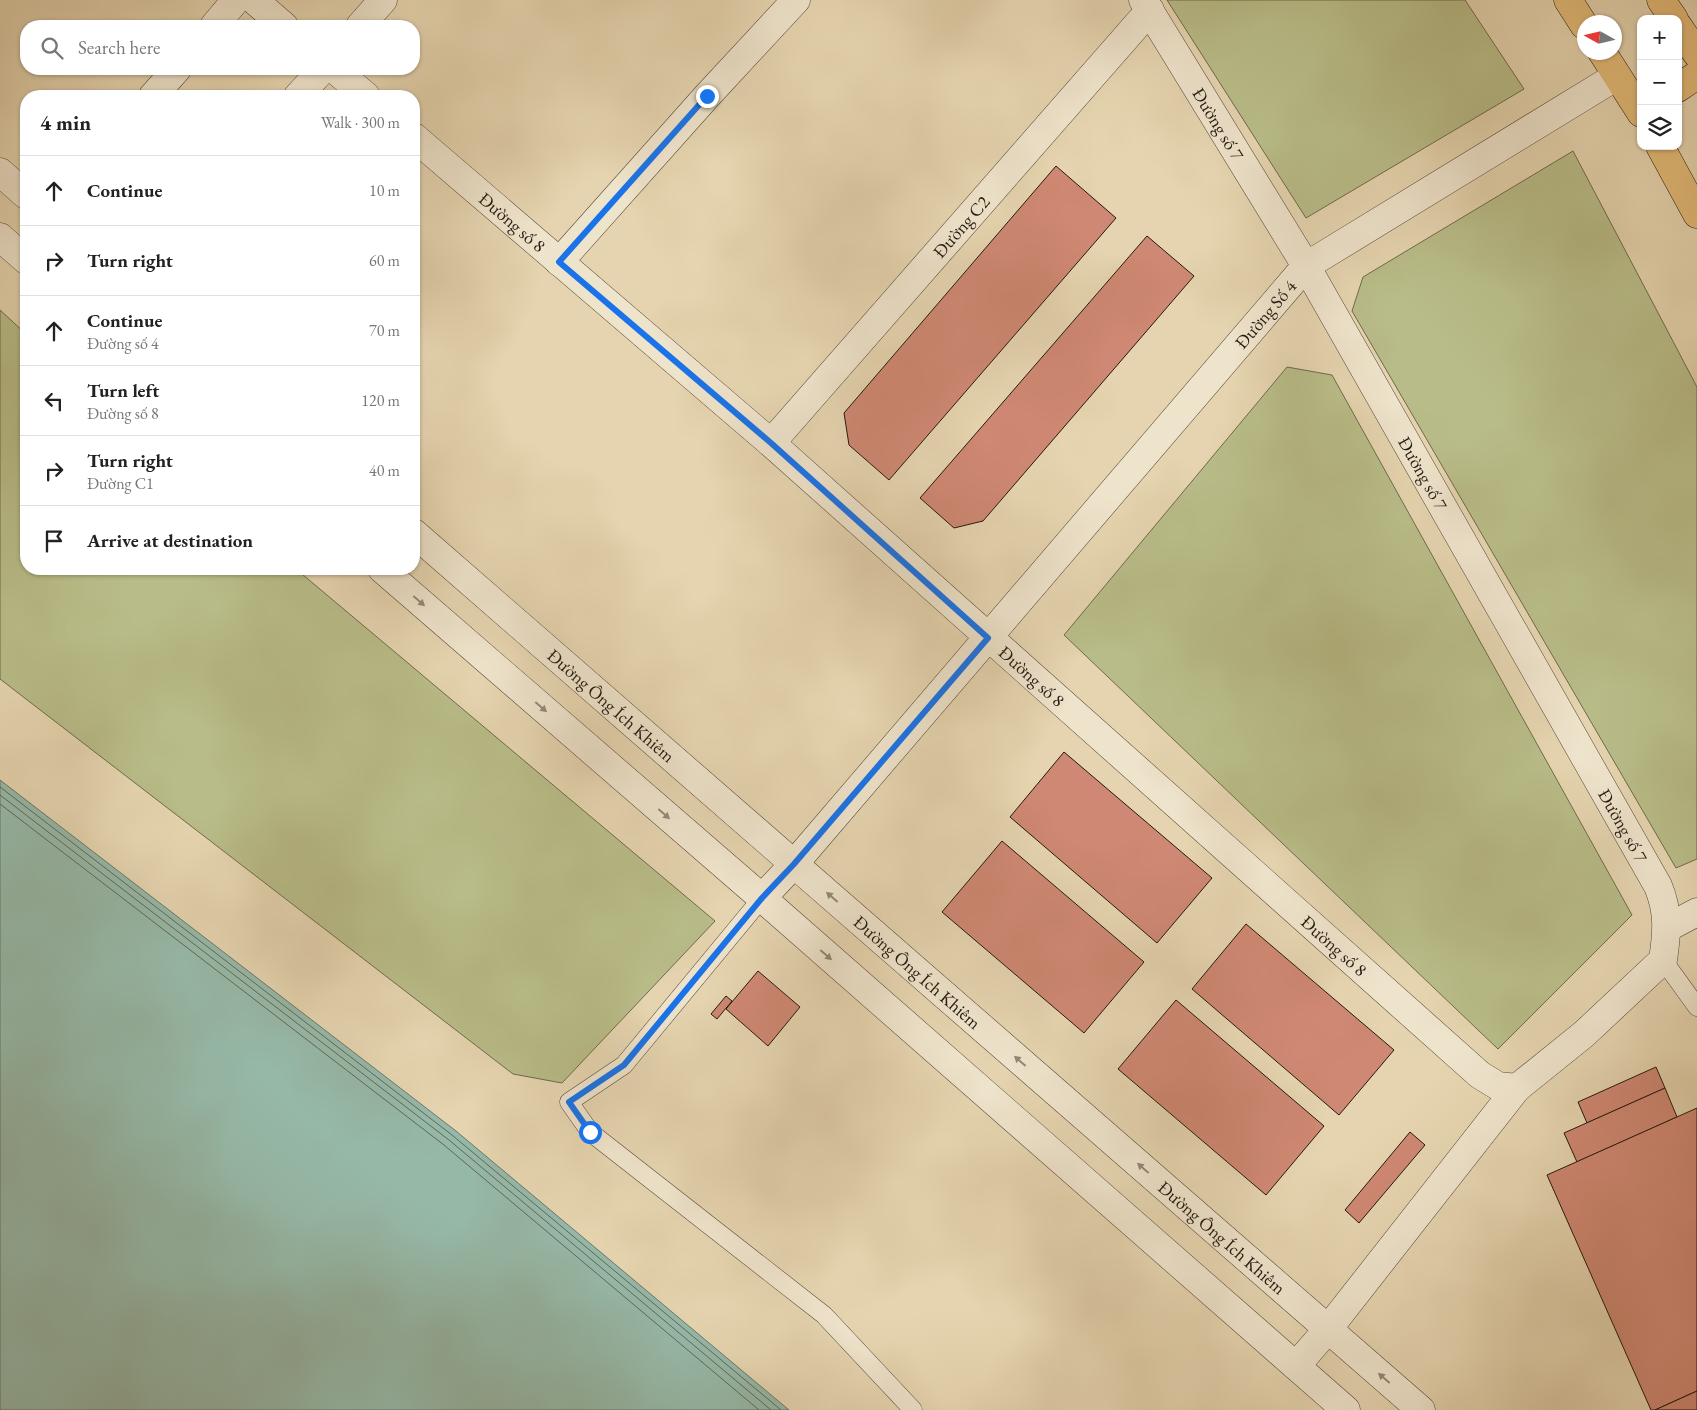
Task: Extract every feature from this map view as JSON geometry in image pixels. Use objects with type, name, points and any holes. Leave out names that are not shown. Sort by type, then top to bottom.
[{"type":"main road","points":[[1568,0],[1577,15]]},
{"type":"main road","points":[[1661,0],[1671,15]]},
{"type":"main road","points":[[1682,32],[1697,54]]},
{"type":"main road","points":[[1607,60],[1637,107]]},
{"type":"main road","points":[[1682,85],[1697,75]]},
{"type":"main road","points":[[1662,150],[1697,214]]},
{"type":"street","points":[[219,20],[236,0]]},
{"type":"street","points":[[254,0],[277,20]]},
{"type":"street","points":[[365,20],[383,0]]},
{"type":"street","points":[[559,262],[707,96],[796,0]]},
{"type":"street","name":"Đường số 7","points":[[1146,5],[1306,266],[1658,886],[1664,900],[1667,928],[1663,960]]},
{"type":"street","name":"Đường C2","points":[[771,443],[1146,5]]},
{"type":"street","points":[[158,90],[172,75]]},
{"type":"street","points":[[304,90],[317,75]]},
{"type":"street","points":[[341,75],[359,90]]},
{"type":"street","name":"Đường Số 4","points":[[988,638],[1306,266],[1617,76]]},
{"type":"street","name":"Đường số 8","points":[[420,142],[771,443],[1480,1076],[1498,1086],[1517,1088]]},
{"type":"street","points":[[0,172],[20,190]]},
{"type":"street","name":"Đường Ông Ích Khiêm","points":[[420,538],[1421,1410]]},
{"type":"street","points":[[389,575],[762,898],[1346,1410]]},
{"type":"street","points":[[762,898],[794,864],[988,638]]},
{"type":"street","points":[[1667,928],[1697,912]]},
{"type":"street","points":[[1296,1366],[1328,1329],[1517,1088],[1584,1034],[1663,960]]},
{"type":"lane","points":[[762,898],[624,1065],[569,1102],[590,1132],[824,1315],[913,1410]]},
{"type":"lane","points":[[1663,960],[1697,1007]]},
{"type":"green space","points":[[1167,0],[1465,0],[1524,89],[1306,218]]},
{"type":"green space","points":[[1573,151],[1697,387],[1697,859],[1676,868],[1352,311],[1363,277]]},
{"type":"green space","points":[[0,310],[20,328],[20,575],[303,575],[715,921],[562,1083],[513,1074],[0,679]]},
{"type":"green space","points":[[1287,367],[1332,375],[1632,915],[1498,1049],[1064,635]]},
{"type":"water","points":[[0,780],[456,1131],[789,1410],[0,1410]]},
{"type":"building","points":[[1056,166],[1116,218],[889,480],[849,445],[844,413]]},
{"type":"building","points":[[1147,236],[1194,276],[983,521],[954,528],[920,498]]},
{"type":"building","points":[[1064,752],[1212,878],[1157,943],[1010,817]]},
{"type":"building","points":[[1002,841],[1144,962],[1084,1033],[942,912]]},
{"type":"building","points":[[1246,924],[1394,1050],[1339,1115],[1192,989]]},
{"type":"building","points":[[758,971],[800,1007],[768,1046],[726,1009]]},
{"type":"building","points":[[726,996],[732,1001],[717,1019],[711,1014]]},
{"type":"building","points":[[1176,1000],[1324,1126],[1266,1195],[1118,1069]]},
{"type":"building","points":[[1656,1067],[1665,1088],[1587,1123],[1578,1102]]},
{"type":"building","points":[[1665,1088],[1677,1117],[1577,1162],[1564,1133]]},
{"type":"building","points":[[1697,1108],[1697,1391],[1655,1410],[1651,1410],[1547,1175]]},
{"type":"building","points":[[1410,1132],[1425,1145],[1359,1223],[1345,1210]]},
{"type":"building","points":[[1697,1391],[1697,1410],[1655,1410]]},
{"type":"route","points":[[590,1132],[569,1102],[624,1065],[762,898],[794,864],[988,638],[771,443],[559,262],[707,96]]}]
